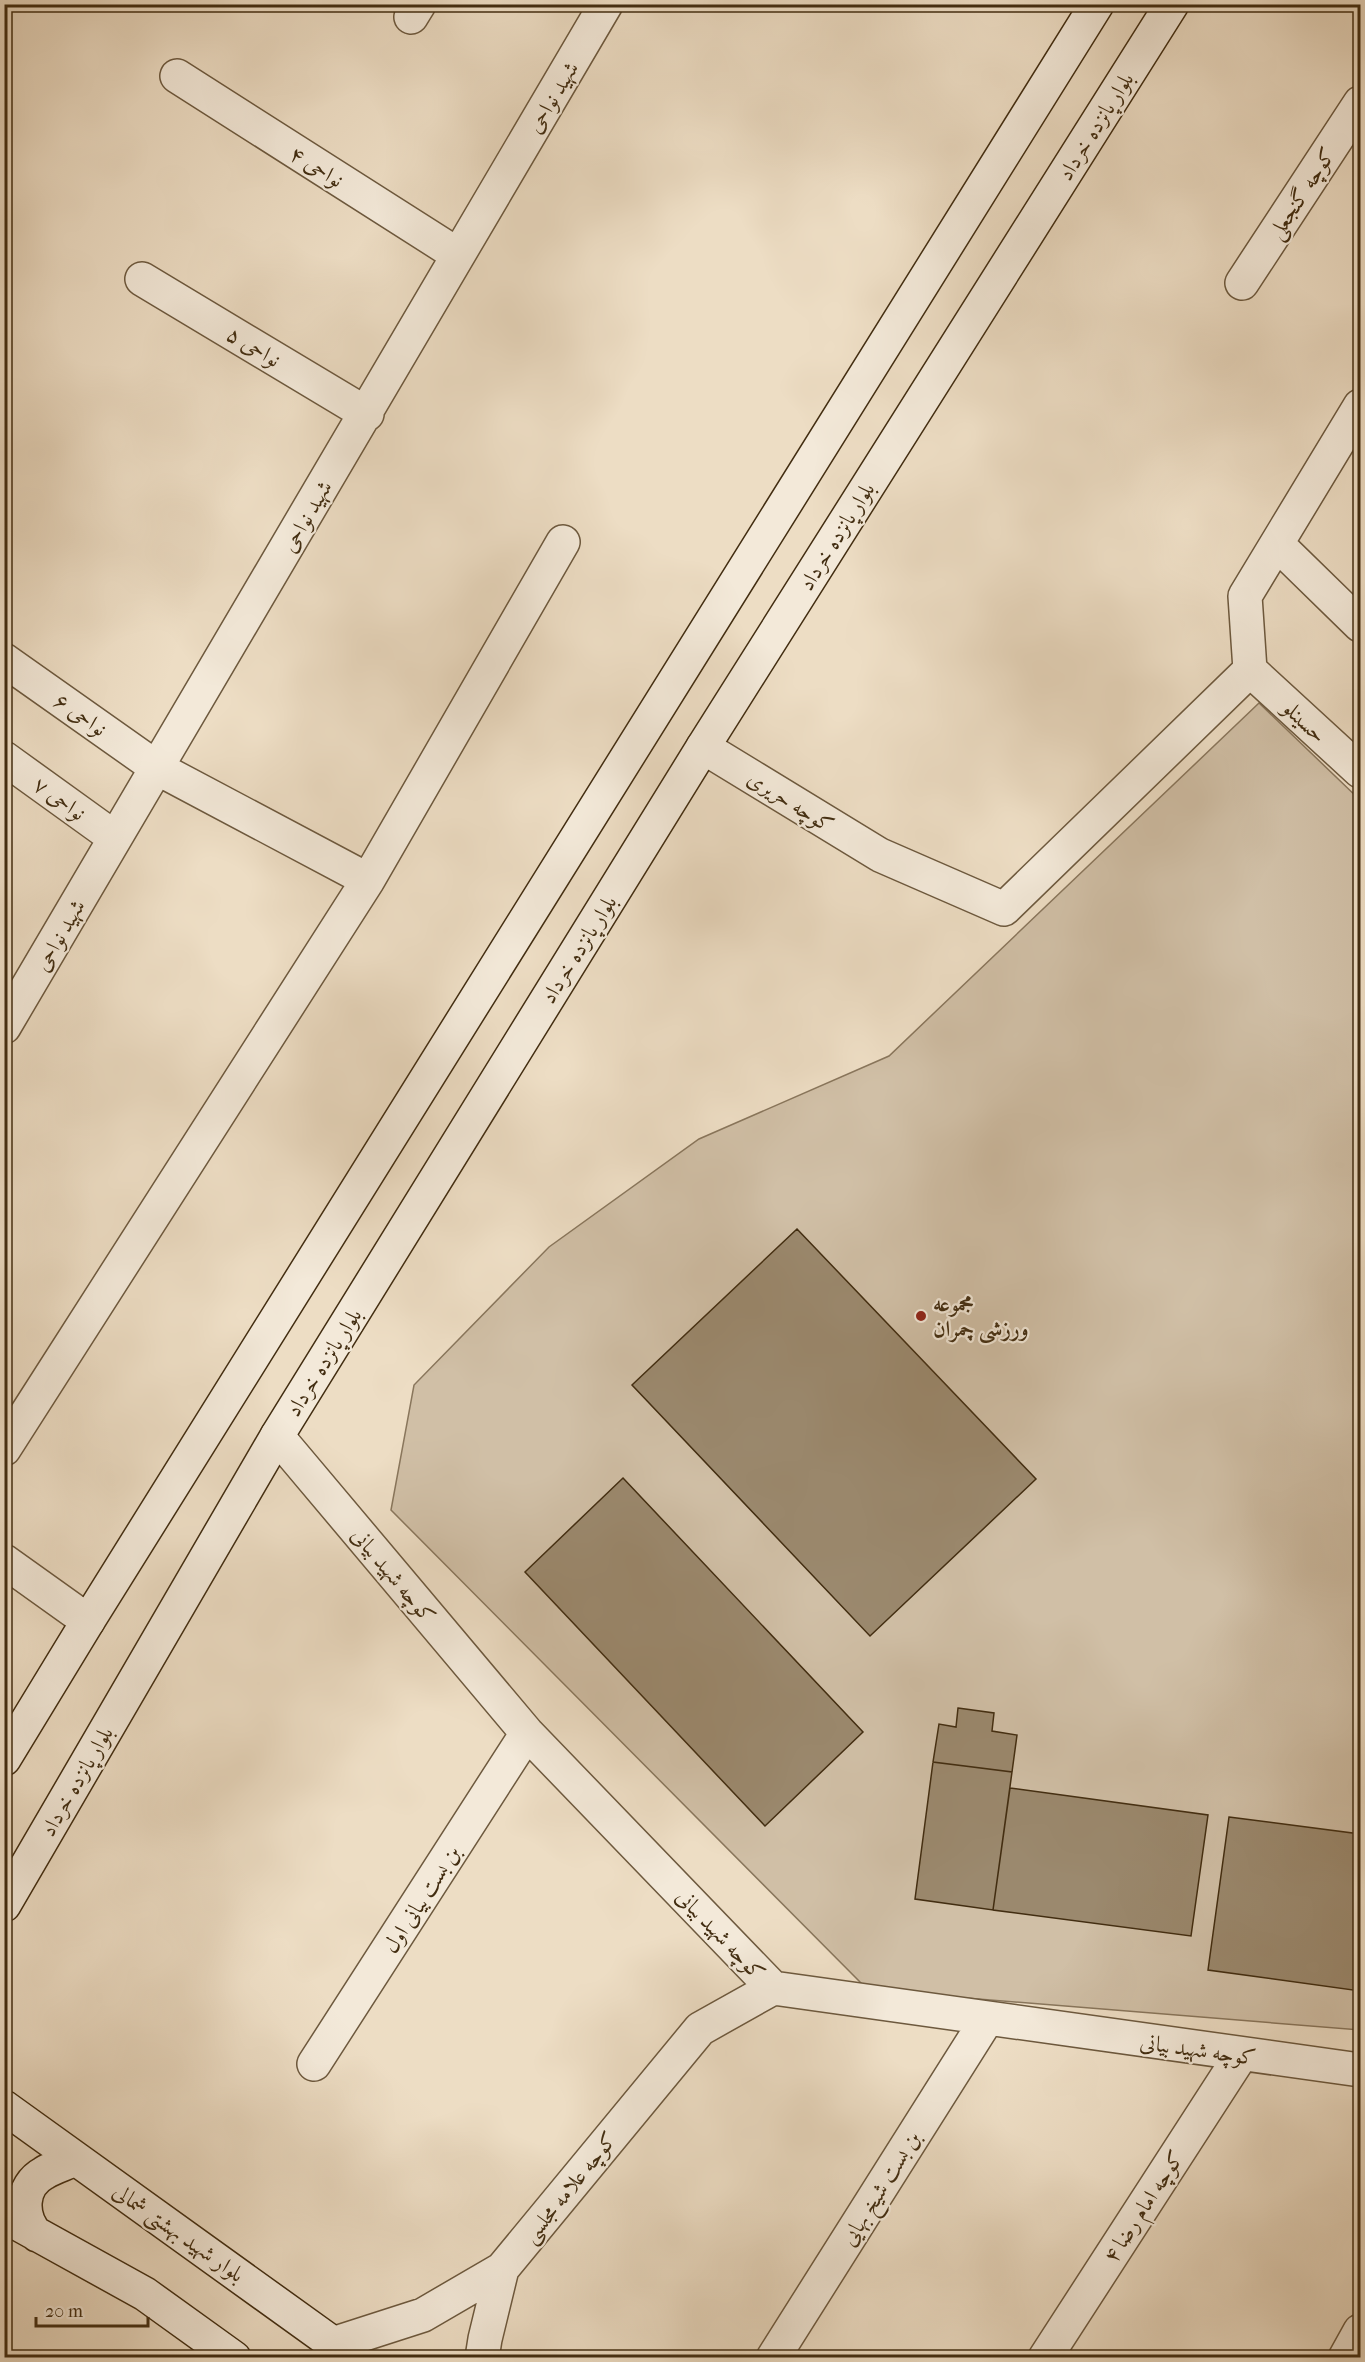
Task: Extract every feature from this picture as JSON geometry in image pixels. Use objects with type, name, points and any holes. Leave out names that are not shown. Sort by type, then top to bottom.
[{"type":"street","name":"شهید نواحی","points":[[4,1027],[367,414],[606,4]]},
{"type":"street","points":[[4,1759],[1097,4]]},
{"type":"street","name":"بلوار پانزده خرداد","points":[[4,1905],[277,1436],[703,747],[1172,4]]},
{"type":"street","name":"نواحی ۴","points":[[177,76],[458,255]]},
{"type":"street","name":"کوچه گنجعلی","points":[[1242,283],[1360,103]]},
{"type":"street","name":"نواحی ۵","points":[[142,279],[367,414]]},
{"type":"street","points":[[1250,670],[1245,596],[1360,406]]},
{"type":"street","points":[[4,1449],[368,880],[563,542]]},
{"type":"street","points":[[1277,544],[1360,625]]},
{"type":"street","name":"نواحی ۶","points":[[4,660],[157,768],[368,880]]},
{"type":"street","name":"کوچه حریری","points":[[703,747],[879,855],[1004,909],[1250,670]]},
{"type":"street","name":"حسینلو","points":[[1250,670],[1360,771]]},
{"type":"street","name":"نواحی ۷","points":[[4,758],[115,838]]},
{"type":"street","name":"کوچه شهید بیانی","points":[[277,1436],[527,1733],[773,1988],[1360,2070]]},
{"type":"street","points":[[4,1561],[88,1621]]},
{"type":"street","name":"بن بست بیانی اول","points":[[314,2064],[527,1733]]},
{"type":"street","name":"کوچه علامه مجلسی","points":[[345,2350],[423,2315],[502,2269],[700,2029],[773,1988]]},
{"type":"street","name":"بن بست شیخ بهایی","points":[[773,2358],[987,2019]]},
{"type":"street","name":"کوچه امام رضا ۴","points":[[1045,2358],[1241,2055]]},
{"type":"street","name":"بلوار شهید بهشتی شمالی","points":[[4,2107],[345,2350]]},
{"type":"street","points":[[38,2235],[26,2217],[24,2204],[27,2191],[34,2180],[44,2172],[75,2159]]},
{"type":"street","points":[[4,2216],[145,2294],[234,2358]]},
{"type":"street","points":[[482,2358],[502,2269]]},
{"type":"street","points":[[1345,2358],[1360,2331]]},
{"type":"shaded area","name":"مجموعه ورزشی چمران","points":[[1259,703],[1360,800],[1360,2030],[868,1990],[391,1510],[414,1385],[549,1247],[699,1139],[889,1056]]},
{"type":"building","points":[[797,1229],[1036,1479],[870,1636],[632,1385]]},
{"type":"building","points":[[623,1478],[863,1732],[765,1826],[525,1572]]},
{"type":"building","points":[[958,1708],[994,1713],[992,1731],[1017,1735],[1012,1772],[933,1762],[939,1724],[956,1727]]},
{"type":"building","points":[[933,1762],[1012,1772],[993,1910],[915,1899]]},
{"type":"building","points":[[1010,1788],[1208,1815],[1191,1936],[993,1910]]},
{"type":"building","points":[[1229,1817],[1360,1834],[1360,1991],[1208,1970]]},
{"type":"place","name":"مجموعه ورزشی چمران","points":[[921,1316]]}]
